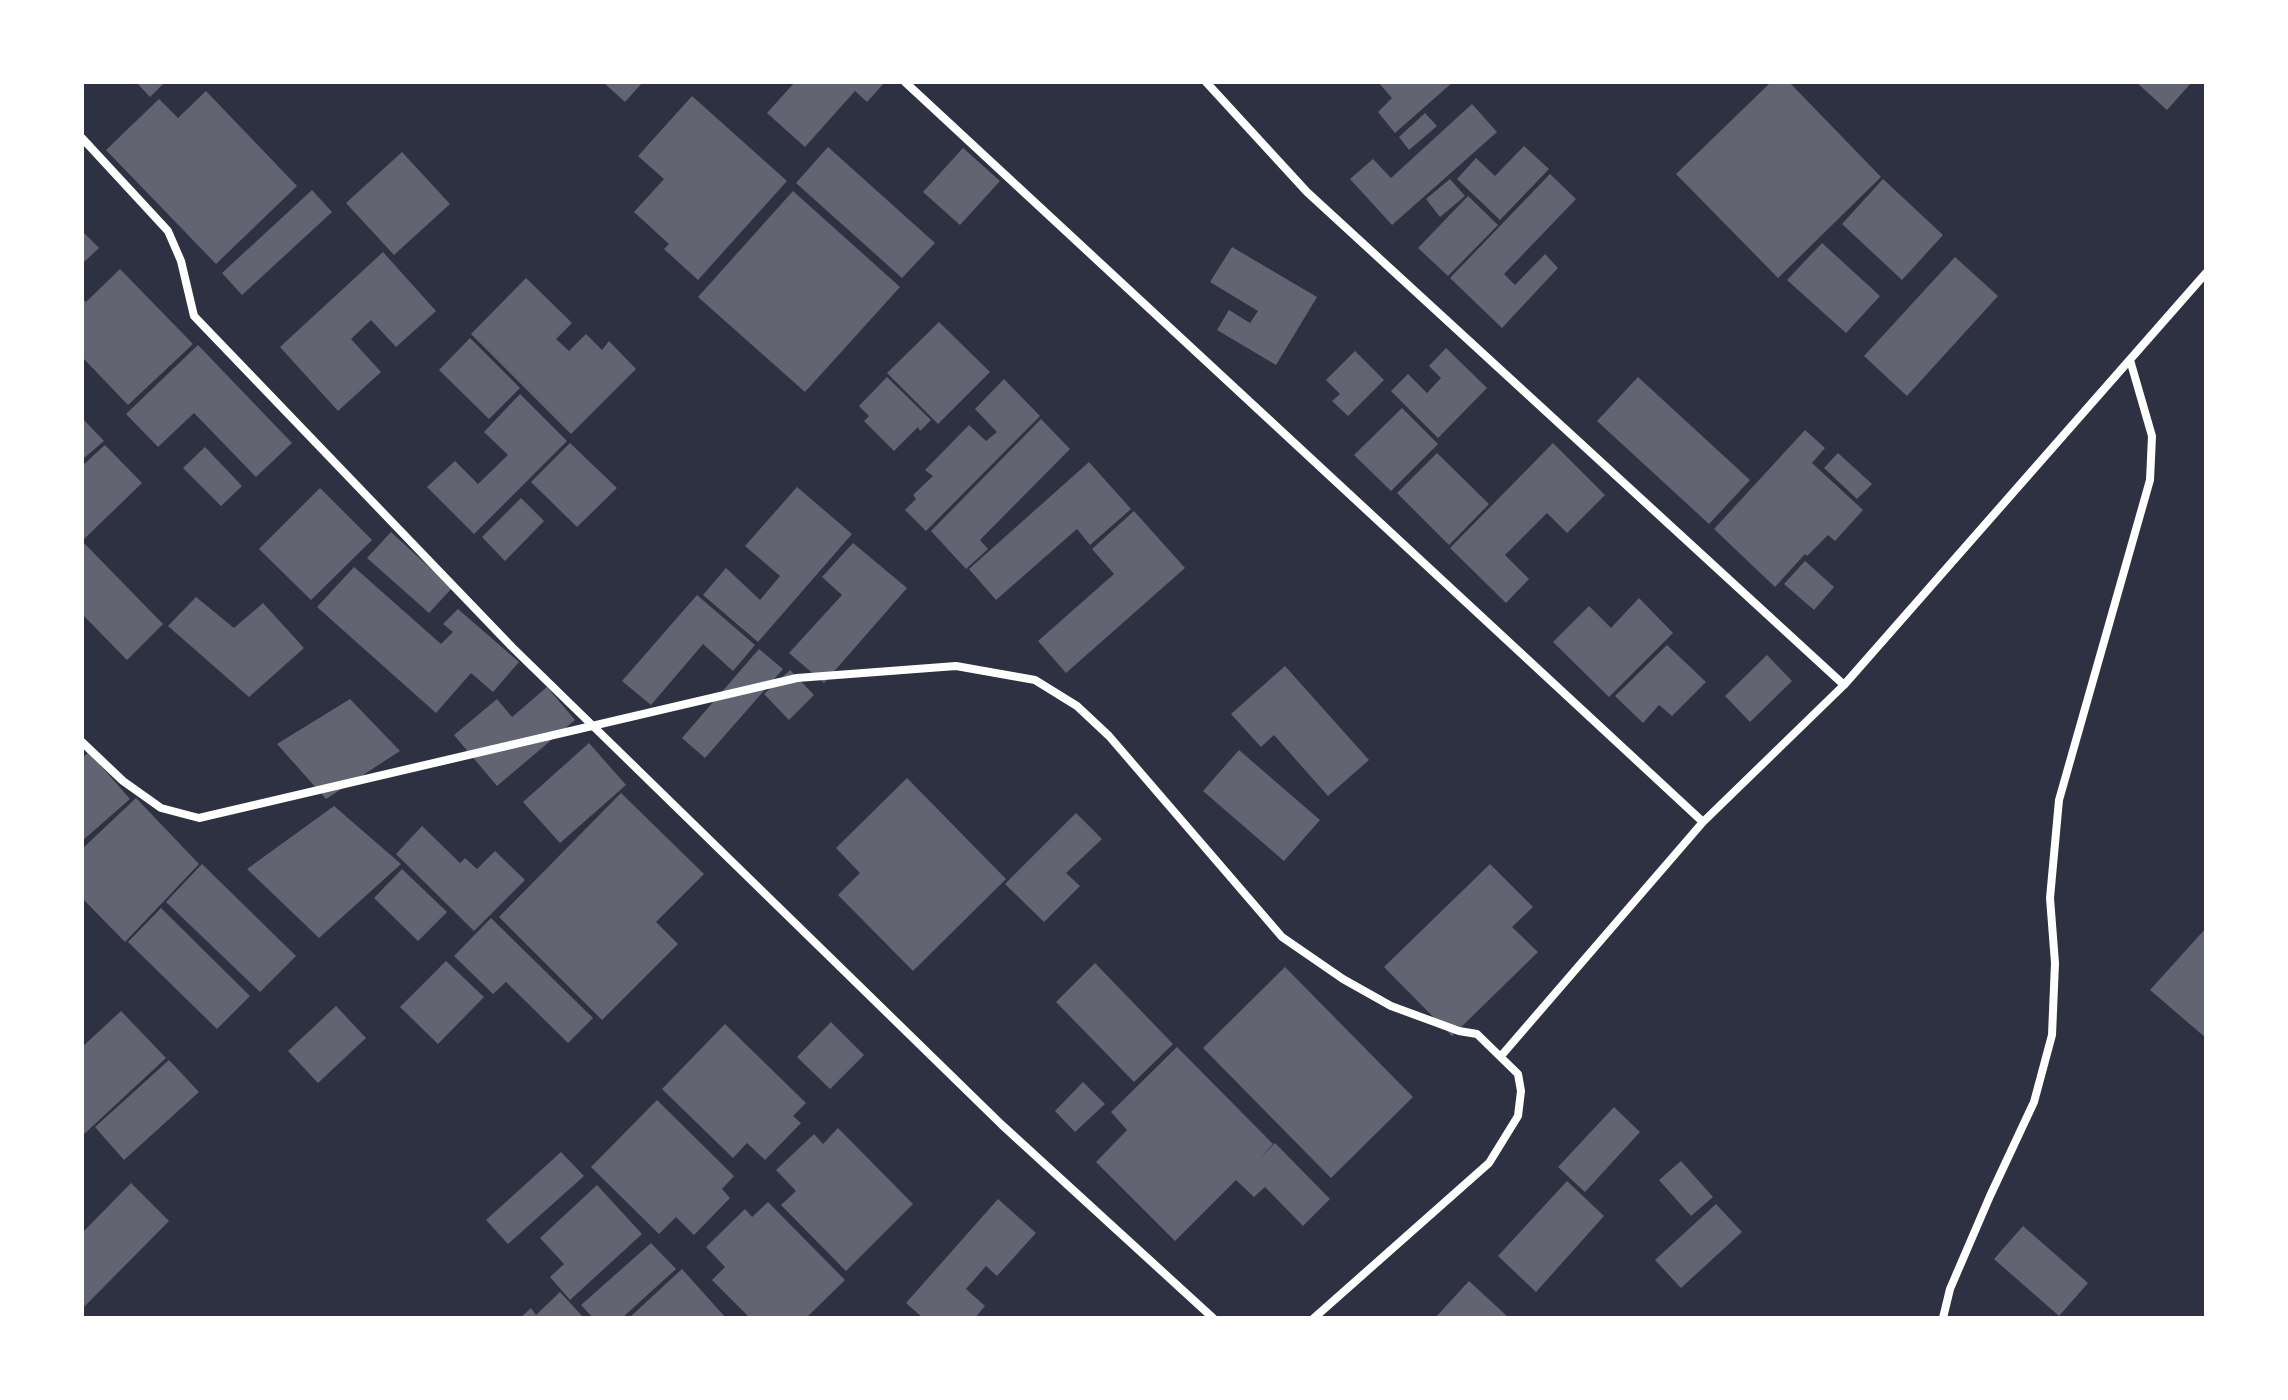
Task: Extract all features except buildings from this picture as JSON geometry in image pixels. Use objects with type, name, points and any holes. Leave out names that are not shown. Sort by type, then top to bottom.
[{"type":"street","points":[[905,82],[1703,822]]},
{"type":"street","points":[[1206,82],[1307,192],[1844,685]]},
{"type":"street","points":[[82,138],[168,231],[181,261],[194,316],[512,647],[1002,1125],[1213,1318]]},
{"type":"street","points":[[1501,1056],[1703,822],[1844,685],[2204,274],[2206,263]]},
{"type":"street","points":[[1943,1318],[1950,1289],[2034,1102],[2052,1035],[2055,963],[2050,898],[2059,800],[2150,480],[2152,436],[2130,360]]},
{"type":"street","points":[[82,742],[123,781],[161,808],[199,818],[797,678],[956,666],[1035,680],[1077,706],[1109,736],[1282,937],[1343,979],[1379,999],[1423,1019],[1477,1034],[1518,1074],[1521,1091],[1518,1116],[1489,1163],[1314,1318]]}]
